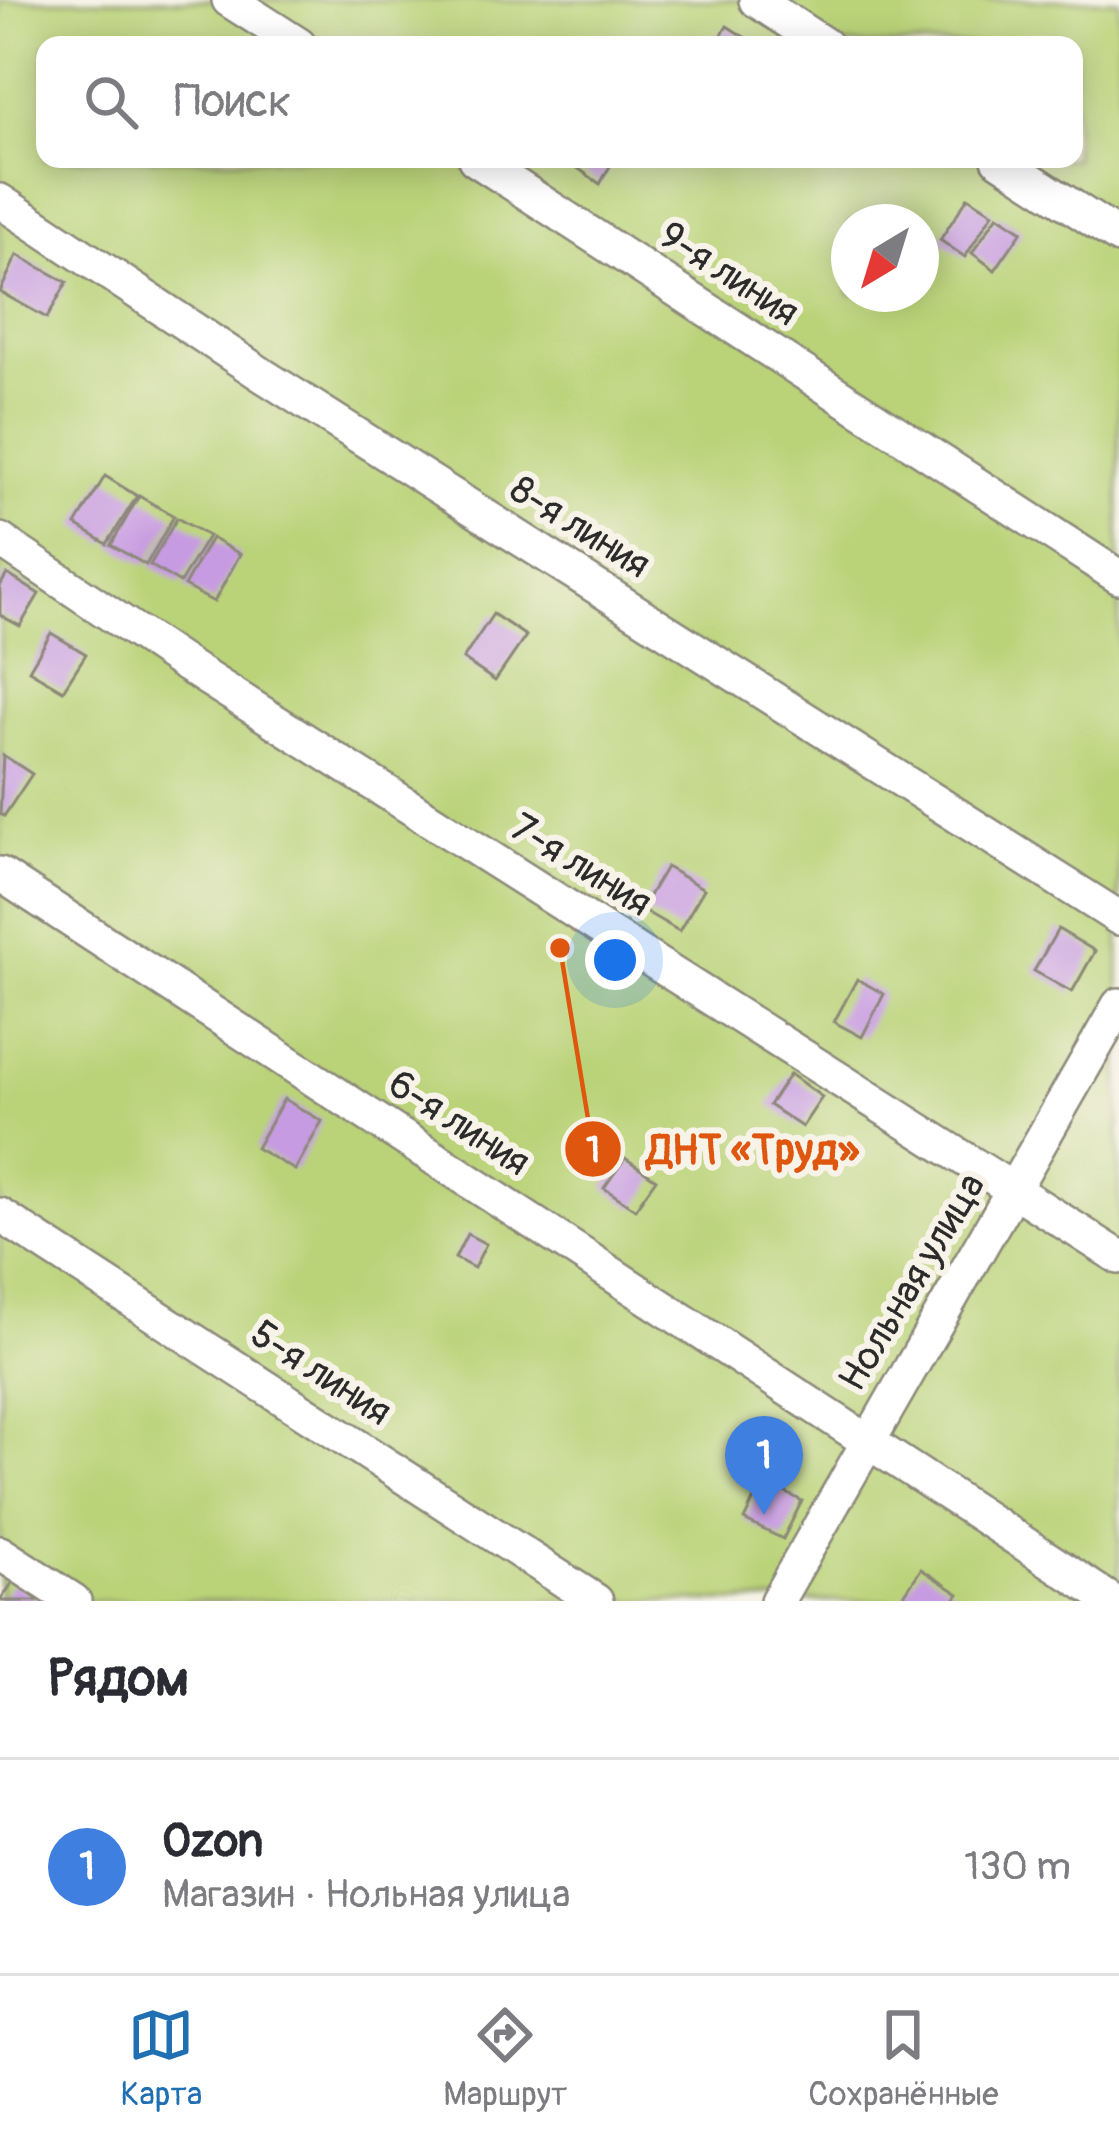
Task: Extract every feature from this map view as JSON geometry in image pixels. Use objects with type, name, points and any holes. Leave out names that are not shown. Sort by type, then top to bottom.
[{"type":"street","points":[[230,0],[285,36]]},
{"type":"street","points":[[756,0],[811,36]]},
{"type":"street","name":"9-я линия","points":[[489,168],[1119,577]]},
{"type":"street","points":[[1013,168],[1119,238]]},
{"type":"street","name":"8-я линия","points":[[0,201],[264,376],[1119,918]]},
{"type":"street","name":"7-я линия","points":[[0,540],[180,661],[1119,1257]]},
{"type":"street","name":"6-я линия","points":[[0,874],[1112,1601]]},
{"type":"street","name":"Нольная улица","points":[[777,1601],[1119,1005]]},
{"type":"street","name":"5-я линия","points":[[0,1215],[596,1601]]},
{"type":"street","points":[[0,1553],[74,1601]]},
{"type":"green space","points":[[0,0],[1119,0],[1119,1601],[0,1601]]},
{"type":"building","points":[[727,26],[743,36],[721,36]]},
{"type":"building","points":[[578,168],[609,168],[600,184]]},
{"type":"building","points":[[968,197],[993,213],[965,257],[940,240]]},
{"type":"building","points":[[998,215],[1022,231],[995,270],[972,253]]},
{"type":"building","points":[[17,255],[67,282],[47,318],[0,292]]},
{"type":"building","points":[[105,476],[137,496],[107,544],[76,525]]},
{"type":"building","points":[[139,496],[174,516],[146,565],[111,545]]},
{"type":"building","points":[[177,518],[208,536],[180,583],[150,565]]},
{"type":"building","points":[[211,538],[240,554],[214,602],[184,586]]},
{"type":"building","points":[[7,574],[39,594],[20,626],[0,615],[0,586]]},
{"type":"building","points":[[493,614],[526,636],[495,681],[463,659]]},
{"type":"building","points":[[51,633],[86,654],[63,690],[29,670]]},
{"type":"building","points":[[3,755],[32,774],[4,816],[0,814]]},
{"type":"building","points":[[666,867],[704,889],[679,931],[641,909]]},
{"type":"building","points":[[1058,929],[1095,951],[1072,992],[1034,971]]},
{"type":"building","points":[[857,979],[884,994],[862,1037],[834,1022]]},
{"type":"building","points":[[790,1074],[822,1097],[802,1127],[769,1105]]},
{"type":"building","points":[[284,1099],[322,1121],[295,1170],[256,1148]]},
{"type":"building","points":[[625,1158],[656,1179],[635,1209],[604,1188]]},
{"type":"building","points":[[467,1234],[486,1244],[474,1268],[455,1258]]},
{"type":"building","points":[[763,1481],[802,1501],[783,1539],[744,1520]]},
{"type":"building","points":[[921,1569],[959,1594],[954,1601],[914,1601],[904,1595]]},
{"type":"building","points":[[13,1582],[40,1601],[0,1601]]},
{"type":"place","name":"ДНТ «Труд»","points":[[560,948]]},
{"type":"place","name":"Ozon","points":[[764,1515]]}]
